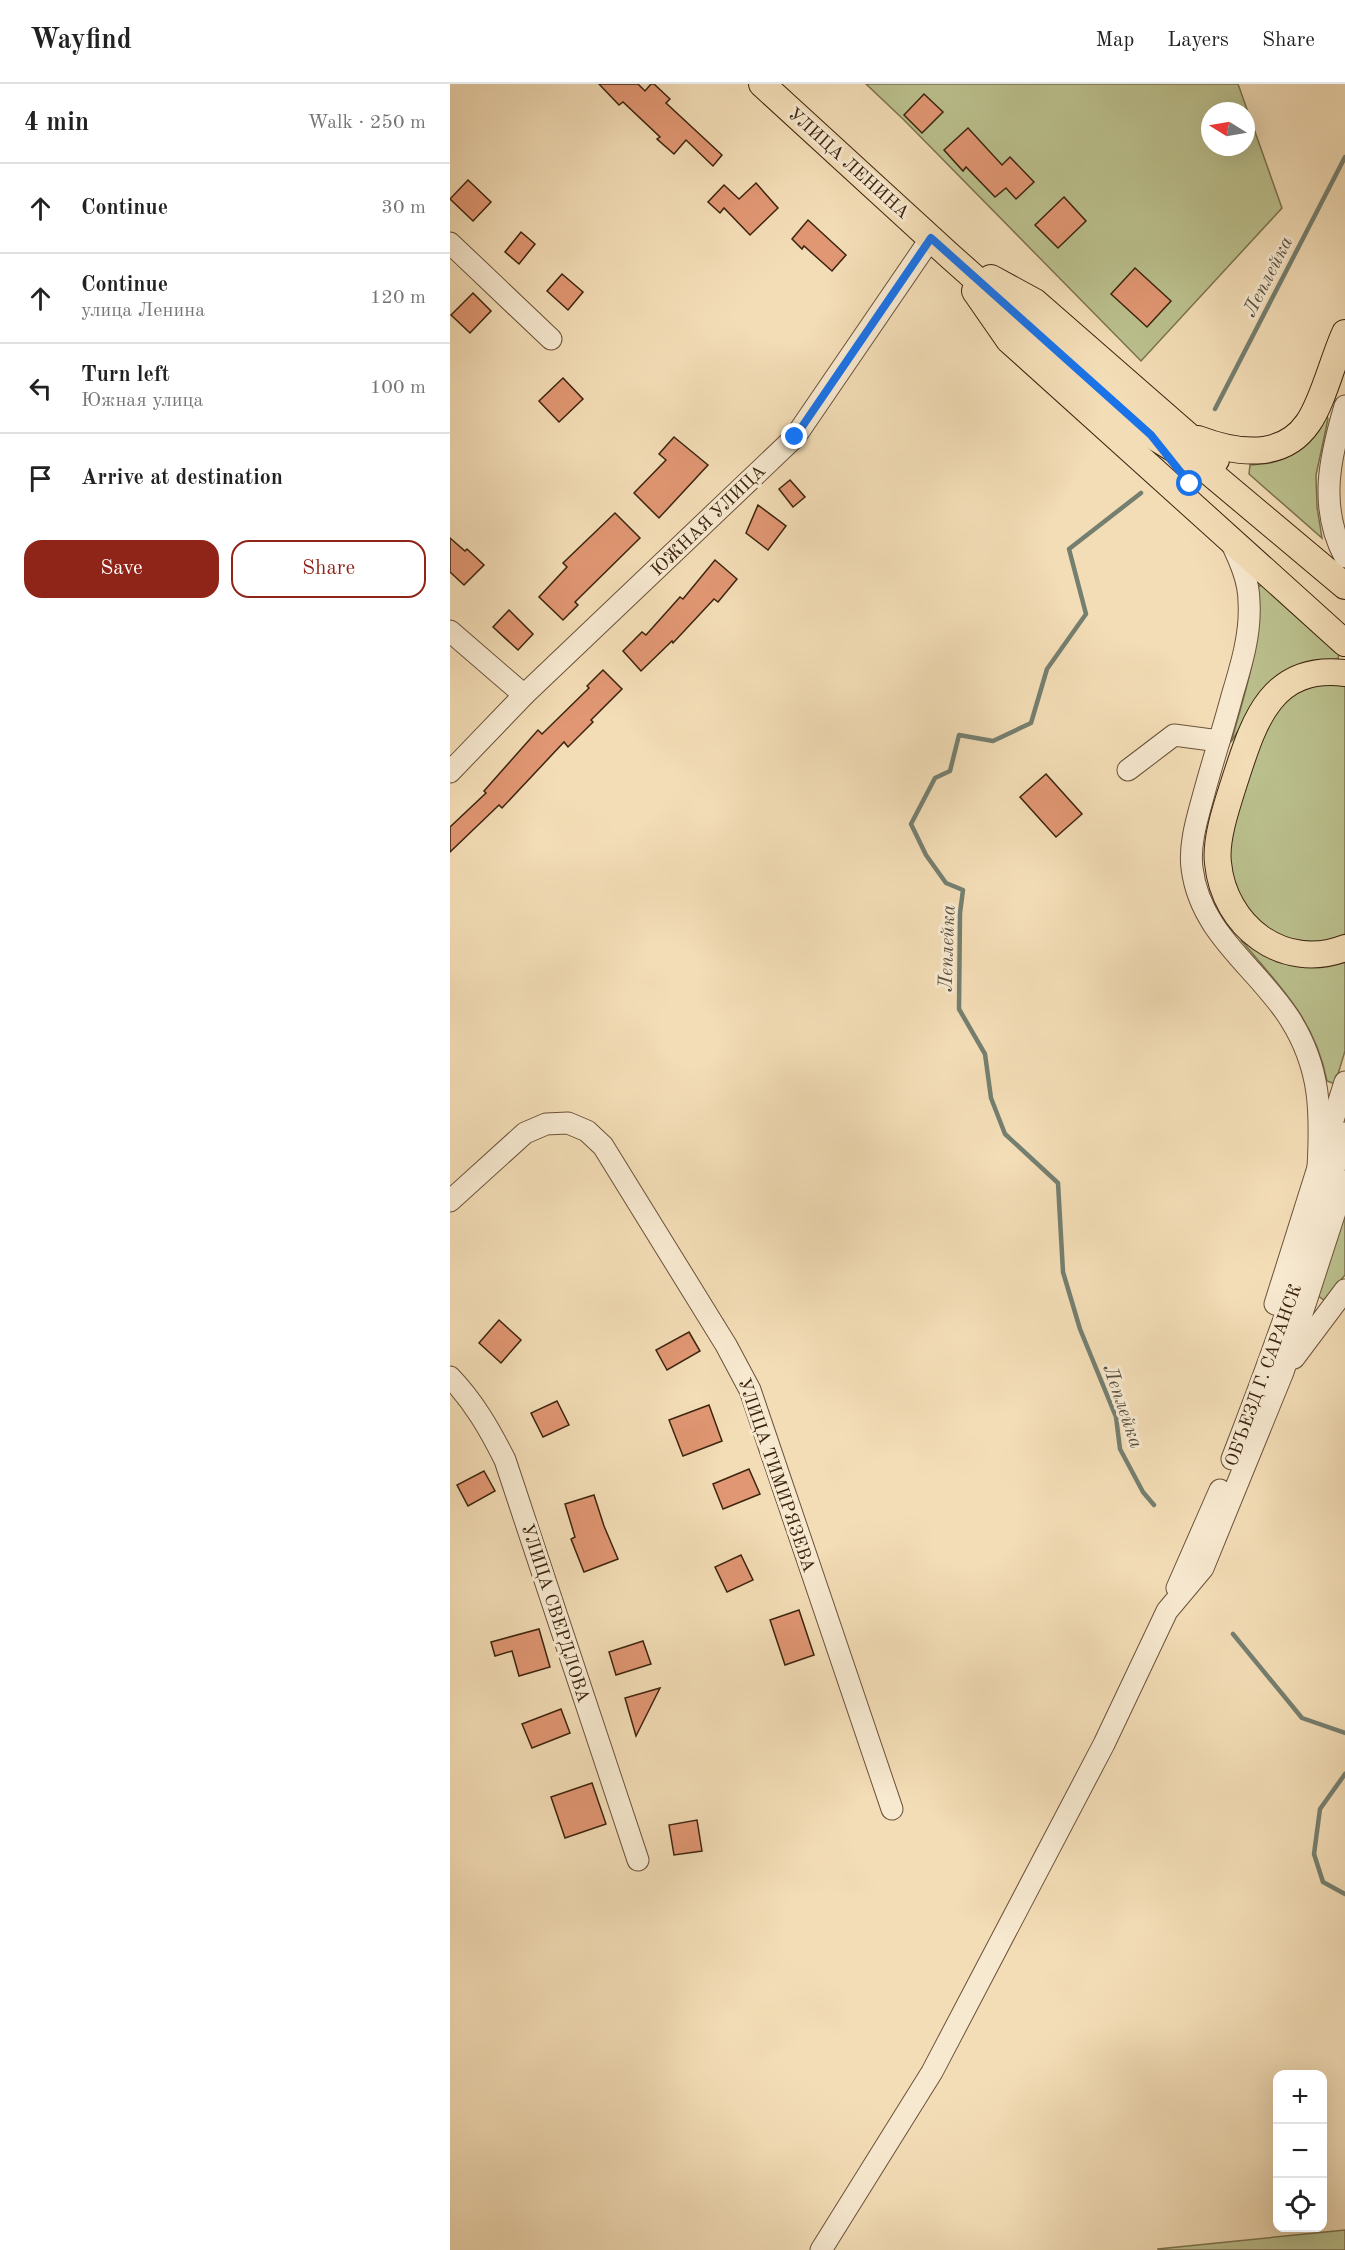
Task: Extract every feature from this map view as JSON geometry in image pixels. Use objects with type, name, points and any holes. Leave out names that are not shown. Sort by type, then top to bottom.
[{"type":"main road","name":"УЛИЦА ЛЕНИНА","points":[[762,84],[951,257],[1151,435]]},
{"type":"main road","points":[[951,257],[1035,302],[1185,434],[1345,567]]},
{"type":"main road","points":[[951,257],[1009,340],[1345,643]]},
{"type":"main road","points":[[1185,434],[1222,448],[1262,452],[1280,446],[1296,436],[1309,423],[1345,333]]},
{"type":"main road","points":[[1151,435],[1202,466],[1345,586]]},
{"type":"main road","points":[[1151,435],[1190,484],[1345,625]]},
{"type":"main road","points":[[1345,673],[1331,672],[1307,676],[1287,684],[1269,700],[1252,729],[1224,816],[1217,862],[1225,895],[1239,921],[1258,938],[1282,950],[1310,956],[1345,948]]},
{"type":"street","name":"ЮЖНАЯ УЛИЦА","points":[[450,772],[524,695],[795,437],[931,238]]},
{"type":"street","points":[[450,243],[551,339]]},
{"type":"street","points":[[1345,406],[1333,448],[1328,480],[1331,516],[1345,556]]},
{"type":"street","points":[[1228,536],[1247,582],[1250,603],[1248,632],[1195,835],[1192,852],[1194,878],[1202,906],[1217,932],[1289,1017],[1309,1058],[1317,1084],[1320,1117],[1318,1168]]},
{"type":"street","points":[[450,631],[524,695]]},
{"type":"street","points":[[1128,770],[1174,735],[1219,741]]},
{"type":"street","points":[[1230,1464],[1255,1363],[1345,1082]]},
{"type":"street","name":"УЛИЦА ТИМИРЯЗЕВА","points":[[450,1201],[525,1132],[546,1124],[568,1123],[587,1131],[603,1146],[726,1345],[750,1390],[891,1809]]},
{"type":"street","name":"ОБЪЕЗД Г. САРАНСК","points":[[1167,1611],[1230,1464],[1270,1362],[1310,1247],[1345,1133]]},
{"type":"street","points":[[821,2250],[932,2072],[1104,1743],[1167,1611],[1203,1568],[1283,1372],[1345,1181]]},
{"type":"street","points":[[1283,1372],[1345,1290]]},
{"type":"street","name":"УЛИЦА СВЕРДЛОВА","points":[[450,1377],[488,1426],[505,1460],[638,1860]]},
{"type":"green space","points":[[866,84],[1238,84],[1244,102],[1201,102],[1201,156],[1255,156],[1255,132],[1282,208],[1141,361]]},
{"type":"green space","points":[[1326,413],[1328,419],[1316,475],[1317,507],[1322,538],[1249,474],[1250,465],[1274,462],[1291,455],[1317,429]]},
{"type":"green space","points":[[1266,582],[1340,649],[1338,659],[1314,662],[1256,702],[1231,742],[1252,666],[1258,627],[1258,587]]},
{"type":"green space","points":[[1320,684],[1345,685],[1345,934],[1329,943],[1283,939],[1247,914],[1228,876],[1231,825],[1260,736],[1283,698]]},
{"type":"green space","points":[[1241,940],[1277,962],[1312,967],[1345,961],[1345,1051],[1335,1084],[1327,1081],[1314,1039],[1294,1004]]},
{"type":"green space","points":[[1345,1208],[1345,1275],[1324,1300],[1318,1296]]},
{"type":"green space","points":[[1345,2230],[1345,2250],[1158,2250],[1158,2249]]},
{"type":"building","points":[[599,84],[638,84],[645,91],[651,84],[654,84],[670,99],[666,103],[722,155],[713,166],[686,140],[674,154],[657,139],[660,137],[623,102],[619,105]]},
{"type":"building","points":[[924,94],[943,112],[922,133],[904,115]]},
{"type":"building","points":[[968,128],[1002,165],[1010,157],[1034,182],[1016,199],[1006,188],[995,197],[966,167],[963,171],[944,150]]},
{"type":"building","points":[[468,180],[491,202],[473,221],[450,199]]},
{"type":"building","points":[[756,183],[778,208],[750,235],[724,208],[720,213],[708,202],[724,185],[739,199]]},
{"type":"building","points":[[1064,197],[1086,221],[1058,248],[1035,225]]},
{"type":"building","points":[[808,220],[846,255],[832,271],[804,246],[802,249],[792,239]]},
{"type":"building","points":[[521,232],[535,244],[519,264],[505,252]]},
{"type":"building","points":[[1135,268],[1171,301],[1147,327],[1111,294]]},
{"type":"building","points":[[562,274],[583,292],[568,310],[547,291]]},
{"type":"building","points":[[473,293],[491,311],[470,333],[451,315]]},
{"type":"building","points":[[563,378],[583,399],[559,422],[539,401]]},
{"type":"building","points":[[674,437],[708,465],[659,518],[634,493],[666,460],[659,454]]},
{"type":"building","points":[[790,480],[805,497],[793,507],[779,489]]},
{"type":"building","points":[[758,505],[786,526],[768,550],[746,533]]},
{"type":"building","points":[[615,513],[640,538],[575,602],[578,605],[563,620],[539,597],[567,567],[563,563]]},
{"type":"building","points":[[450,538],[465,551],[467,549],[484,565],[464,585],[450,572]]},
{"type":"building","points":[[715,560],[737,579],[718,602],[714,599],[673,643],[672,641],[641,671],[623,651],[642,632],[646,635],[680,597],[683,599]]},
{"type":"building","points":[[509,610],[533,634],[518,650],[493,627]]},
{"type":"building","points":[[603,670],[622,689],[568,747],[564,742],[502,808],[499,805],[450,852],[450,827],[486,793],[484,791],[538,730],[542,734],[589,688],[587,686]]},
{"type":"building","points":[[1046,774],[1082,814],[1056,837],[1020,797]]},
{"type":"building","points":[[499,1320],[521,1340],[501,1363],[479,1343]]},
{"type":"building","points":[[689,1332],[700,1351],[667,1370],[656,1350]]},
{"type":"building","points":[[557,1401],[569,1425],[543,1437],[531,1413]]},
{"type":"building","points":[[709,1405],[722,1441],[683,1456],[669,1420]]},
{"type":"building","points":[[749,1469],[760,1494],[723,1509],[713,1484]]},
{"type":"building","points":[[484,1471],[495,1491],[468,1506],[457,1485]]},
{"type":"building","points":[[594,1495],[618,1559],[584,1572],[571,1539],[575,1537],[565,1504]]},
{"type":"building","points":[[741,1555],[753,1580],[727,1592],[715,1567]]},
{"type":"building","points":[[799,1610],[814,1655],[785,1665],[770,1620]]},
{"type":"building","points":[[539,1629],[550,1667],[519,1676],[512,1651],[495,1656],[491,1642]]},
{"type":"building","points":[[643,1641],[651,1664],[616,1675],[609,1652]]},
{"type":"building","points":[[660,1688],[636,1736],[625,1698]]},
{"type":"building","points":[[561,1709],[570,1733],[532,1748],[522,1724]]},
{"type":"building","points":[[592,1783],[606,1824],[565,1838],[551,1797]]},
{"type":"building","points":[[697,1820],[702,1851],[674,1855],[669,1825]]},
{"type":"waterway","name":"Леплейка","points":[[1215,409],[1345,157]]},
{"type":"waterway","name":"Леплейка","points":[[1141,493],[1069,549],[1086,614],[1047,669],[1031,723],[993,741],[959,735],[950,771],[935,778],[911,824],[926,855],[946,883],[963,890],[960,913],[959,1009],[985,1054],[991,1098],[1005,1134],[1058,1183],[1063,1272],[1080,1329],[1116,1417],[1120,1449],[1143,1492],[1154,1505]]},
{"type":"waterway","name":"Леплейка","points":[[1233,1634],[1302,1718],[1345,1733]]},
{"type":"waterway","name":"Леплейка","points":[[1345,1774],[1320,1809],[1314,1854],[1323,1882],[1345,1894]]},
{"type":"route","points":[[795,437],[931,238],[1151,435],[1190,484]]}]
